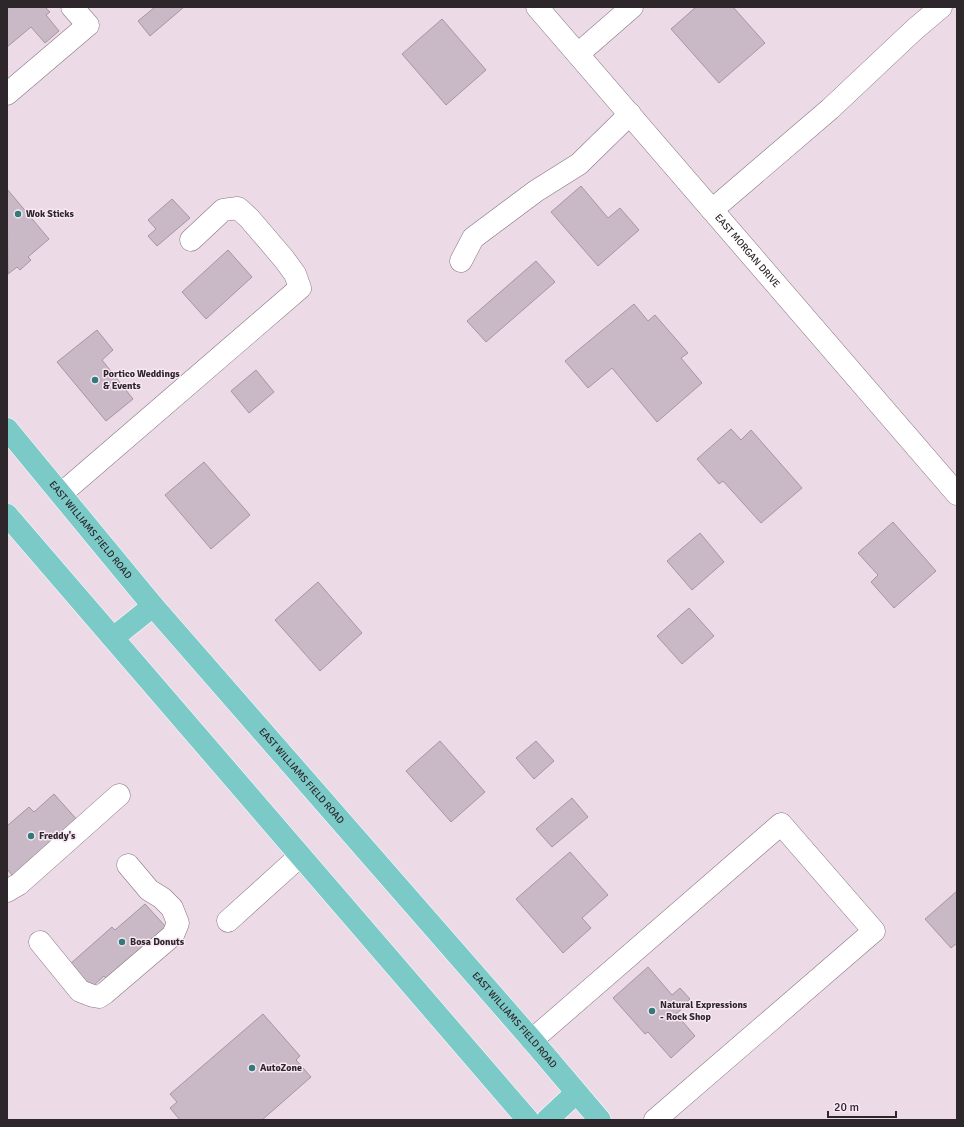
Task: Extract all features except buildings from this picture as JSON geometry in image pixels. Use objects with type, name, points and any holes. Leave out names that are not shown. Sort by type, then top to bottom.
[{"type":"main road","name":"EAST WILLIAMS FIELD ROAD","points":[[7,429],[152,606],[532,1040],[600,1120]]},
{"type":"main road","points":[[7,515],[528,1120]]},
{"type":"main road","points":[[113,638],[152,606]]},
{"type":"main road","points":[[547,1120],[576,1093]]},
{"type":"street","points":[[7,94],[88,25],[72,7]]},
{"type":"street","name":"EAST MORGAN DRIVE","points":[[538,7],[957,494]]},
{"type":"street","points":[[578,54],[632,7]]},
{"type":"street","points":[[712,210],[830,109],[915,29],[941,7]]},
{"type":"street","points":[[461,261],[472,238],[536,191],[579,164],[630,114]]},
{"type":"street","points":[[61,494],[300,288],[295,274],[284,259],[249,218],[238,208],[223,210],[191,240]]},
{"type":"street","points":[[7,892],[19,884],[119,795]]},
{"type":"street","points":[[532,1040],[781,824],[874,931],[655,1120]]},
{"type":"street","points":[[228,921],[300,856]]},
{"type":"street","points":[[40,942],[80,992],[99,997],[173,935],[178,923],[172,908],[162,898],[149,890],[128,865]]},
{"type":"place","name":"Wok Sticks","points":[[18,214]]},
{"type":"place","name":"Portico Weddings & Events","points":[[95,380]]},
{"type":"place","name":"Freddy's","points":[[31,836]]},
{"type":"place","name":"Bosa Donuts","points":[[122,942]]},
{"type":"place","name":"Natural Expressions - Rock Shop","points":[[652,1011]]},
{"type":"place","name":"AutoZone","points":[[252,1068]]}]
